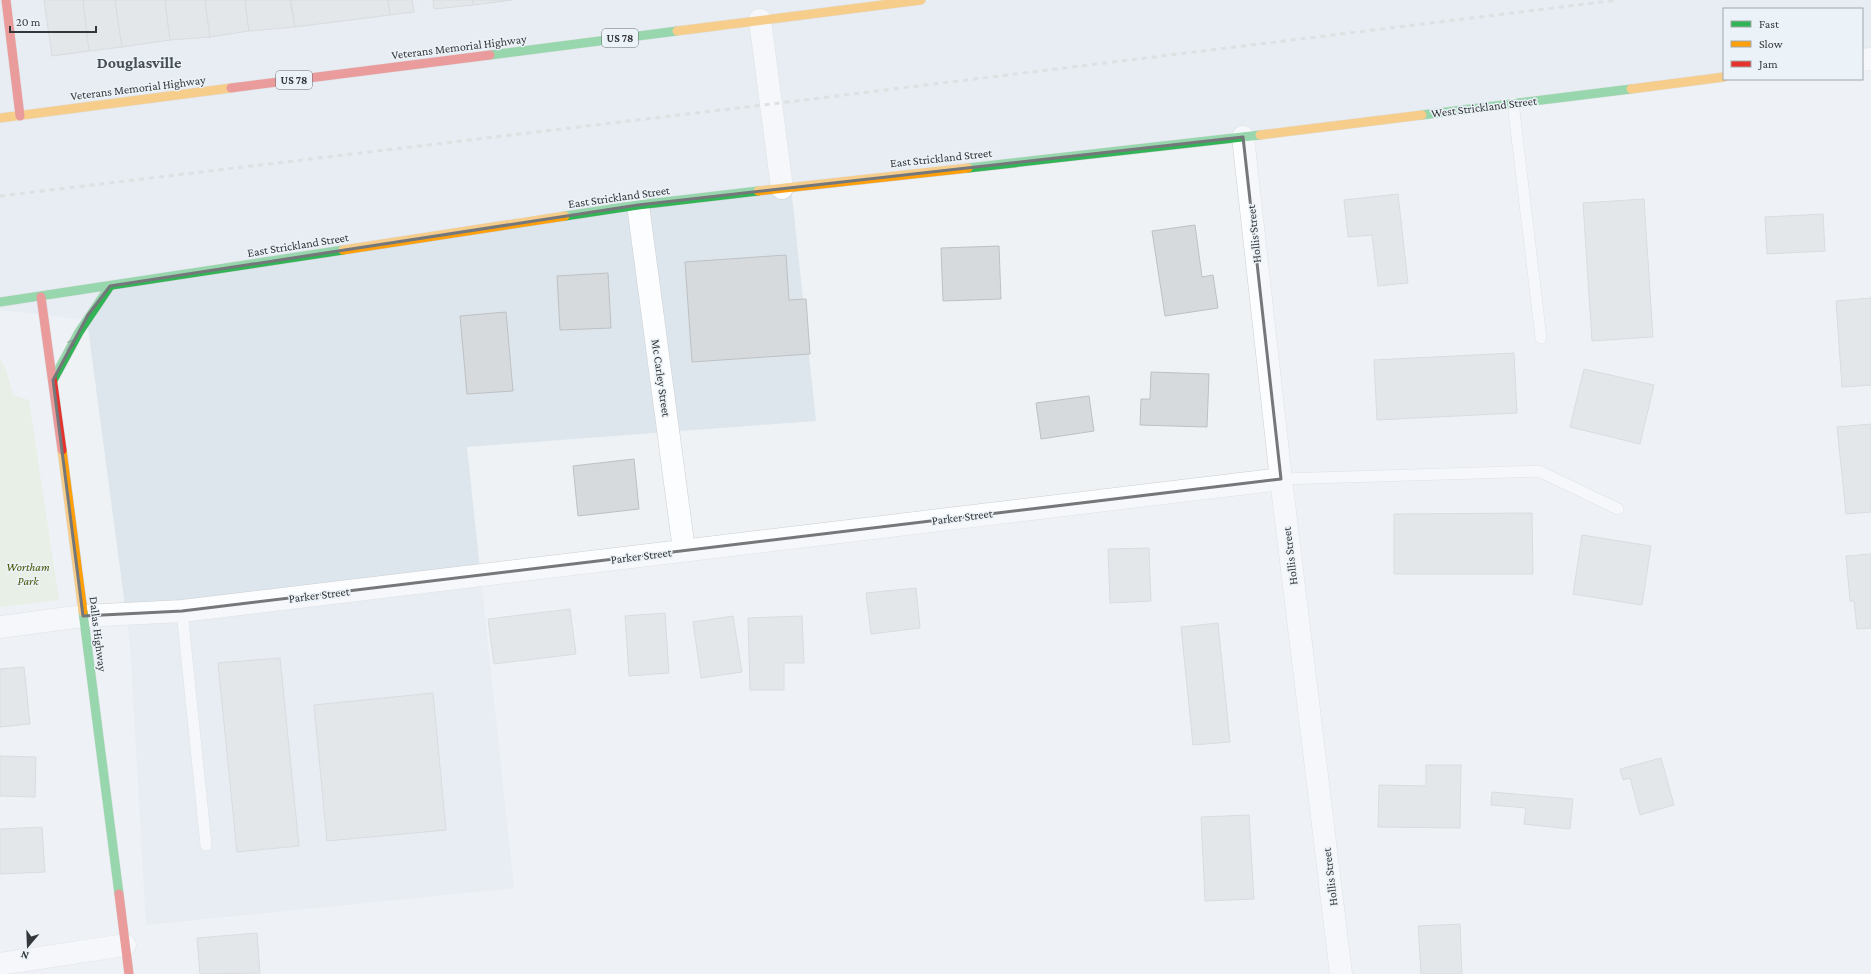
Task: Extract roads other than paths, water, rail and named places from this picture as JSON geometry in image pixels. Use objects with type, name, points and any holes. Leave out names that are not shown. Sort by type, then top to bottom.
[{"type":"main road","points":[[6,0],[20,116]]},
{"type":"main road","name":"Veterans Memorial Highway","points":[[0,118],[921,0]]},
{"type":"main road","name":"West Strickland Street","points":[[1243,137],[1723,77]]},
{"type":"main road","name":"East Strickland Street","points":[[0,302],[41,297],[638,205],[1243,137]]},
{"type":"main road","points":[[54,380],[68,349],[88,315],[110,286]]},
{"type":"main road","name":"Dallas Highway","points":[[41,297],[54,380],[129,974]]},
{"type":"street","points":[[760,20],[782,188]]},
{"type":"street","name":"Hollis Street","points":[[1243,137],[1281,479],[1341,974]]},
{"type":"street","name":"Mc Carley Street","points":[[638,205],[684,550]]},
{"type":"street","name":"Parker Street","points":[[0,626],[83,616],[182,612],[684,550],[1281,479]]},
{"type":"street","points":[[0,964],[125,945]]},
{"type":"lane","points":[[1513,103],[1541,338]]},
{"type":"lane","points":[[1281,479],[1539,471],[1618,509]]},
{"type":"lane","points":[[182,612],[206,845]]},
{"type":"railway","points":[[0,196],[771,104],[1618,0]]},
{"type":"district","name":"Douglasville","points":[[139,62]]},
{"type":"park label","name":"Wortham Park","points":[[28,574]]}]
